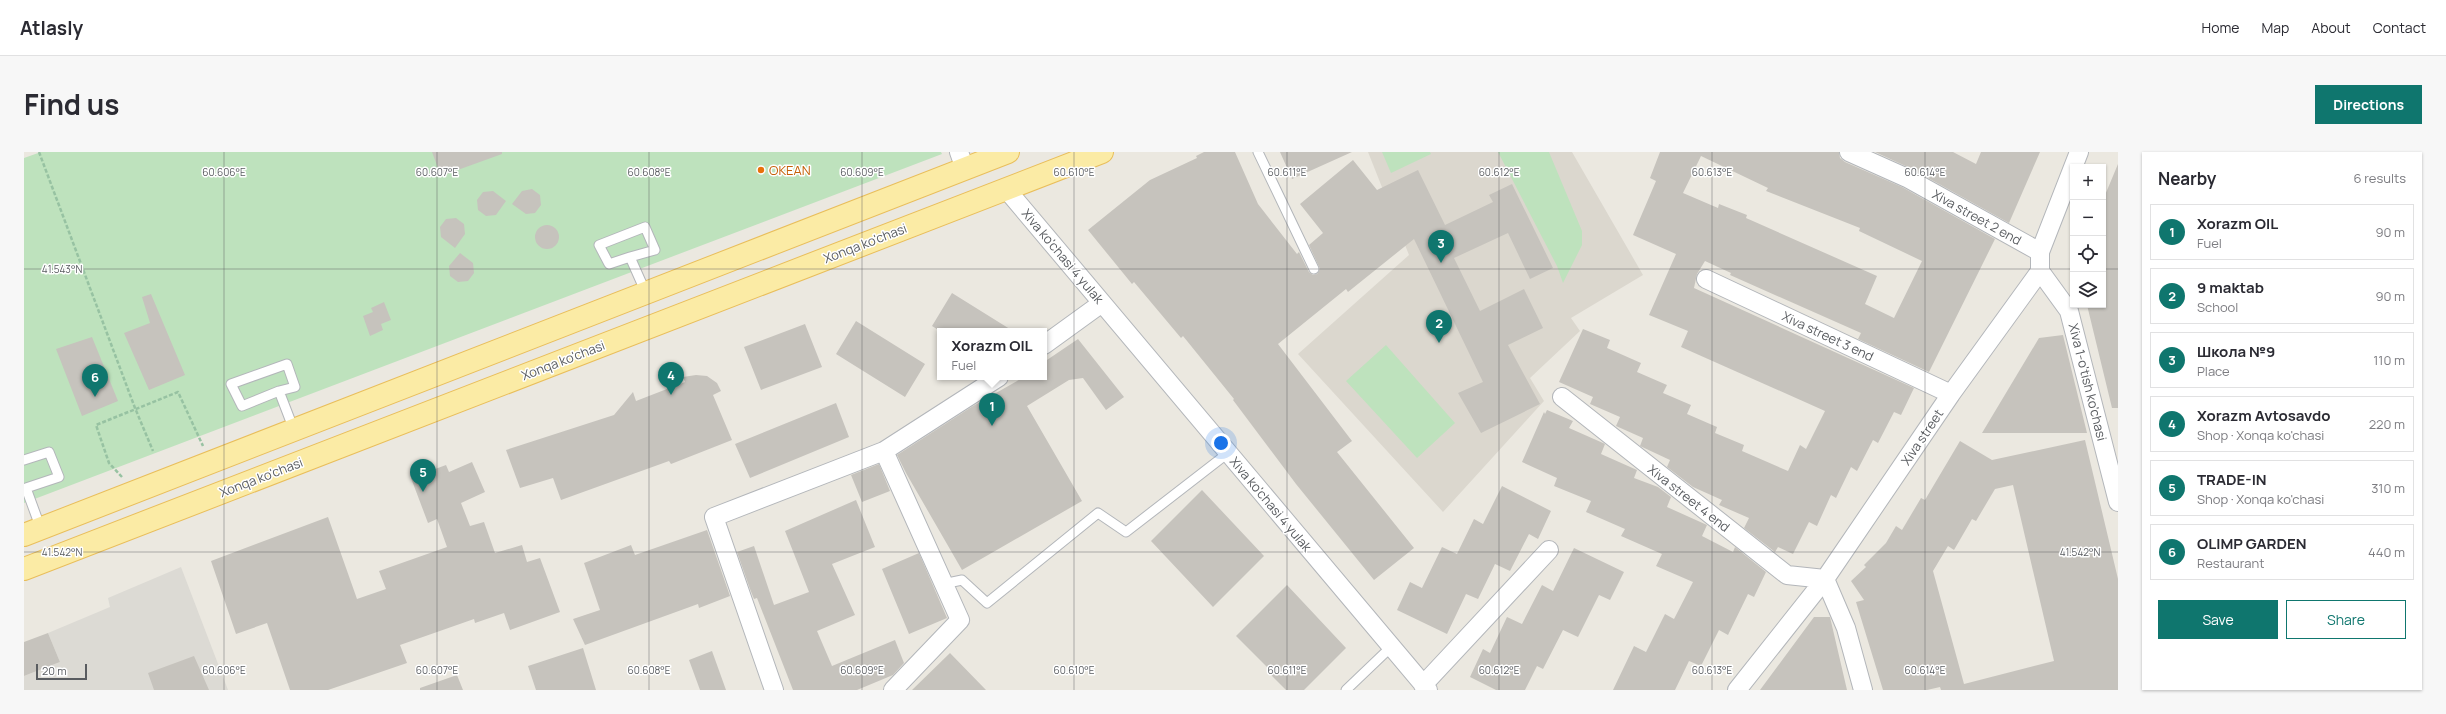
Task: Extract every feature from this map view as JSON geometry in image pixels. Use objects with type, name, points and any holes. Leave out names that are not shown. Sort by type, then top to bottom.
[{"type":"main road","points":[[32,532],[646,293],[962,160],[1008,152]]},
{"type":"main road","name":"Xonqa ko'chasi","points":[[24,569],[881,236],[1007,190],[1102,152]]},
{"type":"street","name":"Xiva street 2 end","points":[[1849,152],[1907,178],[2040,252]]},
{"type":"street","points":[[2040,271],[2040,252],[2079,152]]},
{"type":"street","name":"Xiva ko'chasi 4 yulak","points":[[1007,190],[1425,687]]},
{"type":"street","name":"Xiva street","points":[[1737,690],[1825,579],[1951,394],[2040,271]]},
{"type":"street","name":"Xiva 1-o'tish ko'chasi","points":[[2040,271],[2069,310],[2118,502]]},
{"type":"street","name":"Xiva street 3 end","points":[[1706,278],[1951,394]]},
{"type":"street","points":[[1047,343],[1102,303]]},
{"type":"street","points":[[774,690],[714,517],[884,451],[994,380]]},
{"type":"street","name":"Xiva street 4 end","points":[[1562,397],[1787,575],[1825,579]]},
{"type":"street","points":[[884,451],[960,620],[893,690]]},
{"type":"street","points":[[1425,687],[1549,550]]},
{"type":"street","points":[[1825,579],[1846,628],[1863,690]]},
{"type":"lane","points":[[1258,152],[1314,270]]},
{"type":"lane","points":[[645,227],[655,250],[630,257],[609,264],[599,245],[645,227]]},
{"type":"lane","points":[[630,257],[646,293]]},
{"type":"lane","points":[[287,364],[295,388],[279,391],[242,406],[231,384],[287,364]]},
{"type":"lane","points":[[279,391],[294,430]]},
{"type":"lane","points":[[24,460],[49,452],[59,477],[26,488],[32,532]]},
{"type":"lane","points":[[943,584],[962,580],[987,603],[1098,512],[1126,532],[1228,452]]},
{"type":"lane","points":[[1346,690],[1391,647]]},
{"type":"path","points":[[39,152],[135,408],[153,451]]},
{"type":"path","points":[[130,494],[120,473],[108,463],[96,424],[135,408],[178,392],[211,462]]},
{"type":"shaded area","points":[[1368,152],[1572,152],[1643,275],[1571,318],[1580,331],[1530,378],[1544,401],[1443,512],[1298,354],[1409,255]]},
{"type":"shaded area","points":[[181,567],[228,690],[24,690],[24,676],[60,662],[48,633],[110,607],[108,598]]},
{"type":"green space","points":[[41,152],[941,152],[942,154],[24,503],[24,158]]},
{"type":"green space","points":[[1382,152],[1430,152],[1431,154],[1391,173]]},
{"type":"green space","points":[[1498,152],[1549,152],[1582,231],[1582,245],[1563,283],[1557,266]]},
{"type":"green space","points":[[1386,345],[1455,423],[1417,458],[1346,381]]},
{"type":"building","points":[[432,152],[502,152],[502,154],[441,176]]},
{"type":"building","points":[[1204,152],[1235,152],[1258,204],[1297,254],[1299,252],[1309,272],[1313,275],[1317,274],[1320,269],[1309,245],[1323,233],[1300,204],[1353,160],[1377,190],[1418,170],[1445,225],[1493,202],[1489,195],[1512,184],[1553,268],[1530,279],[1508,233],[1454,258],[1480,311],[1524,289],[1543,328],[1508,345],[1540,404],[1481,433],[1458,393],[1483,382],[1414,239],[1348,292],[1346,289],[1278,344],[1352,441],[1337,452],[1414,548],[1374,580],[1296,484],[1233,400],[1234,399],[1183,336],[1181,338],[1134,282],[1132,284],[1088,230],[1150,180],[1197,158],[1196,156]]},
{"type":"building","points":[[1280,152],[1352,152],[1292,179]]},
{"type":"building","points":[[1660,152],[1839,152],[1840,158],[1845,162],[1902,187],[1995,239],[1929,372],[1858,339],[1861,333],[1730,275],[1731,273],[1705,261],[1697,274],[1694,288],[1914,388],[1901,415],[1894,412],[1878,443],[1873,440],[1857,471],[1851,467],[1836,498],[1831,495],[1817,526],[1809,522],[1793,554],[1778,547],[1775,552],[1744,528],[1749,518],[1719,505],[1722,500],[1693,487],[1667,467],[1670,460],[1640,446],[1643,438],[1616,426],[1620,417],[1590,404],[1593,397],[1559,382],[1583,329],[1610,340],[1607,348],[1641,363],[1637,372],[1667,385],[1663,393],[1691,405],[1687,414],[1717,427],[1715,433],[1744,445],[1742,451],[1788,471],[1800,445],[1806,449],[1825,411],[1681,347],[1688,331],[1649,315],[1676,254],[1633,235],[1656,181],[1650,178]],"holes":[[[1701,156],[1768,188],[1766,191],[1860,228],[1859,231],[1922,261],[1894,318],[1865,304],[1877,276],[1746,218],[1747,215],[1719,204],[1718,208],[1683,193]]]},
{"type":"building","points":[[1875,152],[1953,152],[1976,164],[1981,152],[2040,152],[2009,223],[1912,169]]},
{"type":"building","points":[[2118,164],[2118,408],[2112,408],[2088,308],[2106,308],[2106,193]]},
{"type":"building","points":[[532,189],[540,195],[541,205],[535,213],[526,214],[512,204],[522,191]]},
{"type":"building","points":[[493,191],[506,201],[496,215],[486,216],[478,210],[477,200],[483,192]]},
{"type":"building","points":[[456,218],[464,224],[465,234],[455,248],[441,237],[440,227],[446,219]]},
{"type":"building","points":[[547,225],[556,228],[559,237],[556,246],[547,249],[538,246],[535,237],[538,228]]},
{"type":"building","points":[[460,253],[473,263],[474,273],[468,281],[458,282],[450,276],[449,266]]},
{"type":"building","points":[[952,293],[1008,328],[937,329],[932,326]]},
{"type":"building","points":[[151,294],[185,375],[149,390],[124,333],[150,323],[142,297]]},
{"type":"building","points":[[384,302],[391,320],[381,324],[383,330],[370,336],[363,316],[373,312],[371,308]]},
{"type":"building","points":[[856,321],[925,364],[905,397],[836,354]]},
{"type":"building","points":[[805,324],[822,367],[761,390],[744,347]]},
{"type":"building","points":[[2063,335],[2087,433],[1982,433],[2039,338]]},
{"type":"building","points":[[92,337],[118,401],[82,416],[56,349]]},
{"type":"building","points":[[1078,339],[1124,397],[1106,410],[1083,378],[1069,380],[1027,406],[1082,501],[962,570],[897,455],[973,406],[1019,380],[1047,380],[1047,360]]},
{"type":"building","points":[[696,375],[707,376],[717,383],[721,391],[713,395],[732,440],[671,464],[669,461],[561,500],[553,478],[520,488],[506,450],[614,415],[633,392],[636,401],[685,382],[683,377]]},
{"type":"building","points":[[836,403],[849,437],[750,478],[735,444]]},
{"type":"building","points":[[1547,410],[1573,421],[1569,428],[1605,444],[1601,454],[1637,470],[1634,478],[1658,487],[1671,497],[1667,507],[1707,525],[1702,536],[1733,552],[1735,547],[1766,572],[1754,597],[1748,594],[1728,635],[1719,630],[1701,666],[1689,661],[1675,690],[1613,690],[1634,646],[1646,652],[1665,614],[1674,619],[1693,582],[1656,566],[1662,554],[1621,536],[1625,529],[1586,512],[1591,501],[1554,486],[1557,478],[1522,462],[1544,412],[1545,414]]},
{"type":"building","points":[[2085,440],[2118,579],[2118,690],[1941,690],[1940,687],[1927,690],[1883,690],[1856,602],[1864,600],[1851,581],[1866,567],[1864,565],[1886,543],[1896,526],[1902,530],[1921,498],[1925,500],[1960,441],[1992,460]],"holes":[[[2013,485],[2054,661],[1964,684],[1933,571],[1948,546],[1954,550],[1972,519],[1976,521],[1995,489]]]},
{"type":"building","points":[[472,462],[485,492],[461,503],[470,526],[484,522],[495,553],[522,545],[527,562],[540,558],[560,612],[510,630],[504,613],[475,623],[474,619],[400,645],[407,663],[328,690],[290,690],[267,623],[236,634],[211,561],[328,517],[357,599],[386,589],[379,571],[447,547],[437,519],[428,523],[411,478],[446,465],[449,472]]},
{"type":"building","points":[[879,464],[890,491],[862,502],[851,475]]},
{"type":"building","points":[[1502,486],[1551,511],[1538,539],[1529,534],[1510,571],[1495,564],[1478,599],[1466,594],[1447,634],[1397,610],[1410,582],[1422,588],[1442,547],[1457,554],[1474,519],[1483,524]]},
{"type":"building","points":[[1202,490],[1264,556],[1213,607],[1151,541]]},
{"type":"building","points":[[856,500],[875,547],[832,564],[855,615],[817,631],[832,666],[895,640],[904,663],[893,675],[857,690],[793,690],[757,598],[754,599],[737,552],[754,546],[774,605],[809,592],[785,531]]},
{"type":"building","points":[[707,530],[730,596],[699,608],[698,604],[585,645],[573,619],[600,610],[584,563],[631,545],[635,555]]},
{"type":"building","points":[[1574,548],[1624,572],[1610,600],[1599,595],[1578,637],[1563,630],[1543,669],[1537,666],[1525,690],[1496,690],[1470,677],[1483,649],[1490,653],[1507,617],[1522,624],[1542,585],[1553,591]]},
{"type":"building","points":[[919,553],[947,618],[909,634],[882,569]]},
{"type":"building","points":[[1287,585],[1346,648],[1304,690],[1286,690],[1270,674],[1272,672],[1236,636]]},
{"type":"building","points":[[1814,617],[1830,617],[1847,690],[1760,690]]},
{"type":"building","points":[[48,633],[60,662],[24,676],[24,642]]},
{"type":"building","points":[[583,648],[596,690],[536,690],[528,666]]},
{"type":"building","points":[[712,651],[726,690],[700,690],[689,660]]},
{"type":"building","points":[[950,653],[986,690],[912,690]]},
{"type":"building","points":[[194,656],[209,690],[154,690],[148,673]]},
{"type":"building","points":[[457,675],[463,690],[420,690],[420,688]]},
{"type":"place","name":"OKEAN","points":[[761,170]]},
{"type":"place","name":"Школа №9","points":[[1441,263]]},
{"type":"place","name":"9 maktab","points":[[1439,343]]},
{"type":"place","name":"Xorazm Avtosavdo","points":[[671,395]]},
{"type":"place","name":"OLIMP GARDEN","points":[[95,397]]},
{"type":"place","name":"Xorazm OIL","points":[[992,426]]},
{"type":"place","name":"TRADE-IN","points":[[423,492]]}]
